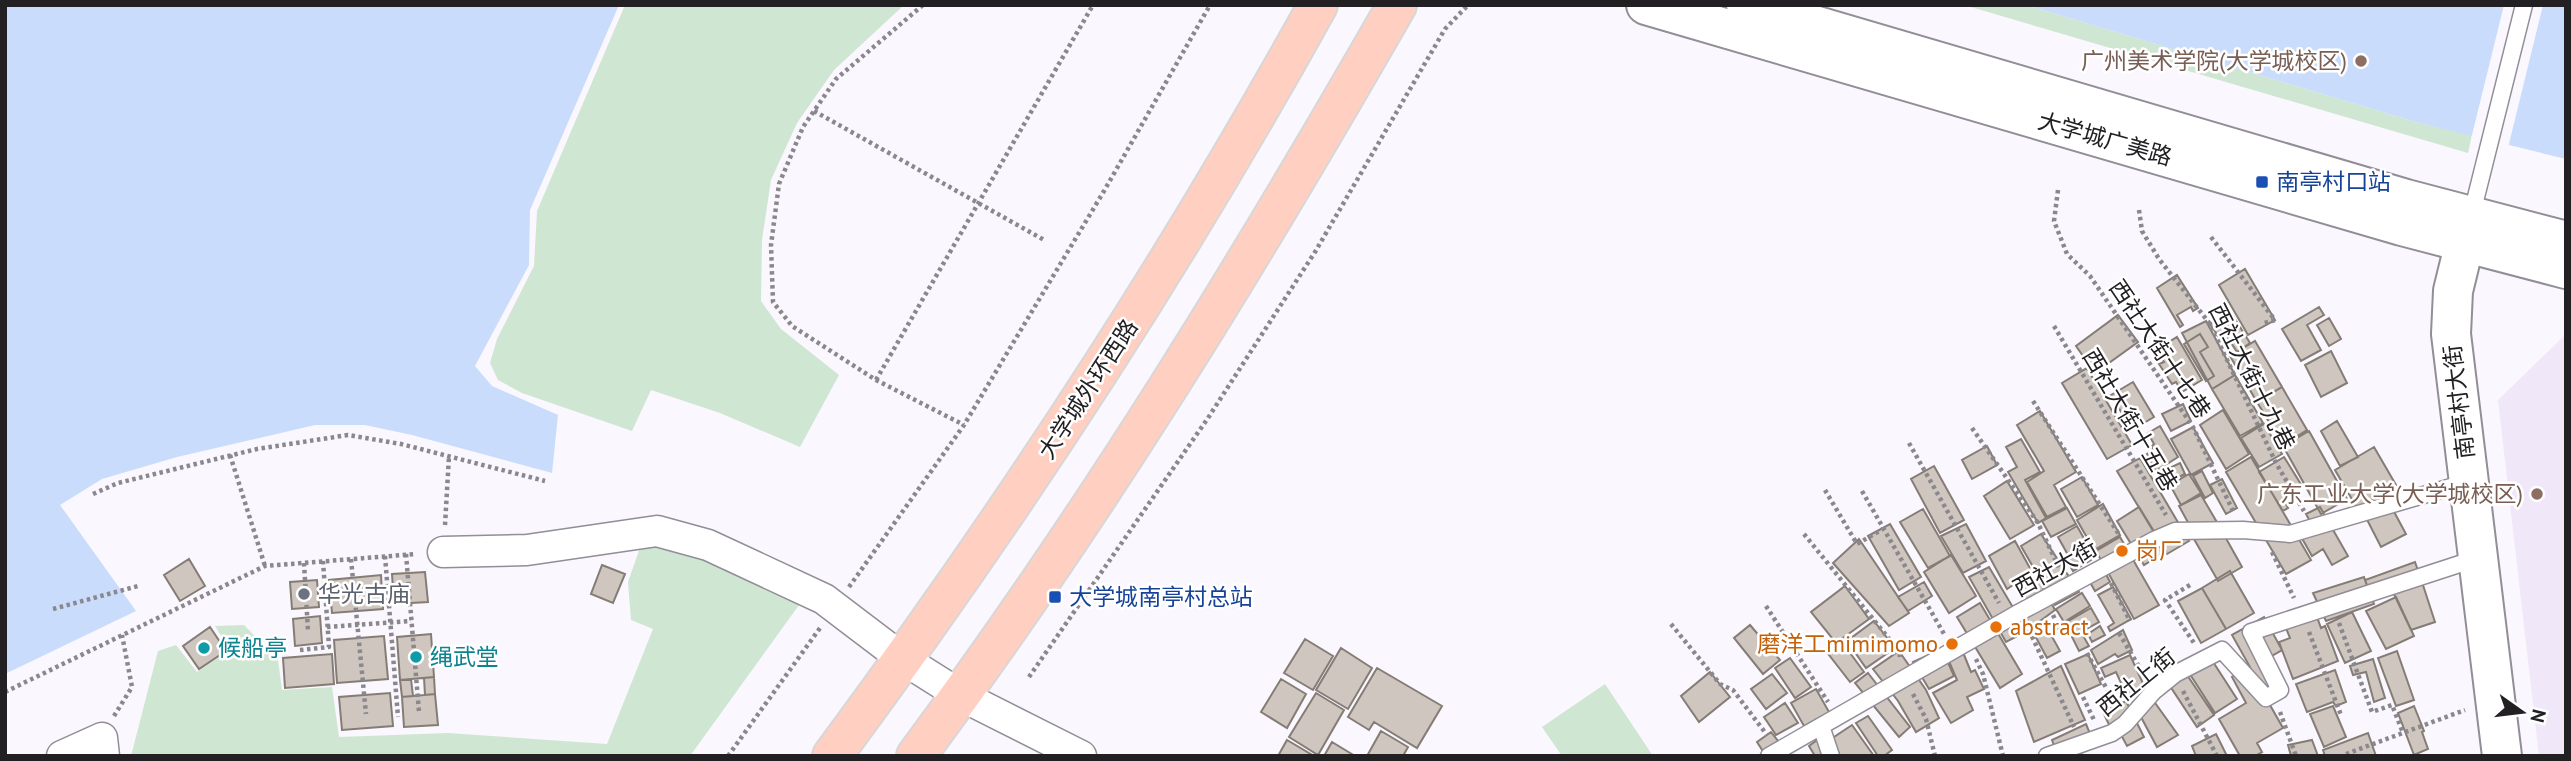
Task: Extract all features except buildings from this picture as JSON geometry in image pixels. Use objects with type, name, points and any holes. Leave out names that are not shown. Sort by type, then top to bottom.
[{"type":"main road","name":"大学城外环西路","points":[[832,756],[1040,464],[1153,288],[1318,5]]},
{"type":"main road","points":[[916,756],[1054,564],[1210,324],[1397,5]]},
{"type":"main road","name":"大学城广美路","points":[[1646,5],[2468,230],[2566,241]]},
{"type":"main road","name":"大学城广美路","points":[[1746,5],[2468,230],[2566,269]]},
{"type":"main road","name":"南亭村大街","points":[[2468,230],[2453,291],[2451,334],[2502,756]]},
{"type":"street","points":[[443,552],[527,550],[657,531],[708,545],[824,599],[903,659],[960,695],[1081,756]]},
{"type":"street","points":[[62,756],[103,747]]},
{"type":"lane","points":[[2468,230],[2524,5]]},
{"type":"lane","name":"西社大街","points":[[1774,753],[2068,586],[2175,531],[2243,530],[2290,534],[2468,482]]},
{"type":"lane","name":"西社上街","points":[[2048,756],[2112,733],[2125,724],[2154,691],[2175,674],[2222,650],[2266,698],[2280,690],[2251,632],[2478,558]]},
{"type":"lane","points":[[1821,726],[1831,756]]},
{"type":"path","points":[[923,5],[836,79],[803,127],[779,184],[771,245],[773,302],[792,326],[876,380],[964,425]]},
{"type":"path","points":[[876,380],[1093,5]]},
{"type":"path","points":[[728,756],[964,425],[1104,191],[1210,5]]},
{"type":"path","points":[[1029,677],[1208,418],[1315,252],[1445,29],[1468,5]]},
{"type":"path","points":[[814,111],[1046,241]]},
{"type":"path","name":"西社大街十七巷","points":[[2058,190],[2054,221],[2067,254],[2090,276],[2193,427],[2243,530]]},
{"type":"path","name":"西社大街十九巷","points":[[2139,210],[2143,231],[2159,259],[2210,324],[2276,463],[2314,527]]},
{"type":"path","points":[[2211,237],[2275,320],[2264,323]]},
{"type":"path","name":"西社大街十五巷","points":[[2054,326],[2175,531]]},
{"type":"path","points":[[2033,401],[2120,535],[2118,550],[2122,557]]},
{"type":"path","points":[[1972,428],[2038,523],[2068,586]]},
{"type":"path","points":[[93,494],[118,483],[230,455],[348,435],[401,444],[545,481]]},
{"type":"path","points":[[1909,443],[2014,616],[2082,743]]},
{"type":"path","points":[[230,455],[265,566]]},
{"type":"path","points":[[5,692],[265,566],[443,552],[449,456]]},
{"type":"path","points":[[1825,490],[1857,544],[1882,529]]},
{"type":"path","points":[[1862,491],[1953,650]]},
{"type":"path","points":[[1804,534],[1899,651],[1902,680]]},
{"type":"path","points":[[406,554],[419,712]]},
{"type":"path","points":[[385,556],[398,717]]},
{"type":"path","points":[[351,559],[366,714]]},
{"type":"path","points":[[300,650],[329,647],[323,561]]},
{"type":"path","points":[[304,563],[308,631]]},
{"type":"path","points":[[2103,567],[2130,621]]},
{"type":"path","points":[[2281,571],[2303,616],[2342,715]]},
{"type":"path","points":[[2190,585],[2165,600],[2204,659]]},
{"type":"path","points":[[53,610],[138,586]]},
{"type":"path","points":[[1766,606],[1825,696]]},
{"type":"path","points":[[2333,606],[2372,712],[2392,705],[2403,733]]},
{"type":"path","points":[[327,627],[411,621]]},
{"type":"path","points":[[1671,624],[1720,684],[1734,690],[1774,753]]},
{"type":"path","points":[[2119,634],[2154,691]]},
{"type":"path","points":[[103,747],[132,687],[122,635]]},
{"type":"path","points":[[1969,642],[1983,674],[2003,756]]},
{"type":"path","points":[[2087,653],[2125,724]]},
{"type":"path","points":[[2175,674],[2202,732],[2217,756]]},
{"type":"path","points":[[1914,695],[1926,719],[1935,756]]},
{"type":"path","points":[[2346,754],[2495,699]]},
{"type":"shaded area","name":"广东工业大学(大学城校区)","points":[[2565,335],[2566,756],[2539,756],[2498,400]]},
{"type":"green space","points":[[625,5],[904,5],[834,70],[797,123],[771,180],[762,240],[761,301],[781,329],[839,375],[800,447],[720,413],[651,390],[632,431],[522,393],[498,380],[490,363],[497,339],[534,266],[537,211]]},
{"type":"green space","points":[[1964,5],[2026,5],[2419,123],[2472,135],[2468,153]]},
{"type":"green space","points":[[658,541],[739,573],[799,605],[690,756],[131,756],[158,651],[176,645],[197,672],[230,650],[215,626],[244,625],[278,660],[282,690],[332,687],[339,737],[448,733],[607,744],[653,629],[631,620],[628,582],[641,545]]},
{"type":"green space","points":[[1605,684],[1653,756],[1562,756],[1542,727]]},
{"type":"water","points":[[5,5],[619,5],[530,210],[529,265],[475,366],[492,386],[558,415],[552,473],[365,425],[315,425],[177,457],[102,479],[60,505],[136,611],[5,674]]},
{"type":"water","name":"广州美术学院(大学城校区)","points":[[2026,5],[2566,5],[2566,159],[2419,123]]},
{"type":"pier","points":[[2504,5],[2543,5],[2508,148],[2471,139]]},
{"type":"place","name":"广州美术学院(大学城校区)","points":[[2361,61]]},
{"type":"place","name":"南亭村口站","points":[[2262,182]]},
{"type":"place","name":"广东工业大学(大学城校区)","points":[[2537,494]]},
{"type":"place","name":"岗厂","points":[[2122,551]]},
{"type":"place","name":"华光古庙","points":[[304,594]]},
{"type":"place","name":"大学城南亭村总站","points":[[1055,597]]},
{"type":"place","name":"abstract","points":[[1996,627]]},
{"type":"place","name":"磨洋工mimimomo","points":[[1952,644]]},
{"type":"place","name":"候船亭","points":[[204,648]]},
{"type":"place","name":"绳武堂","points":[[416,657]]}]
